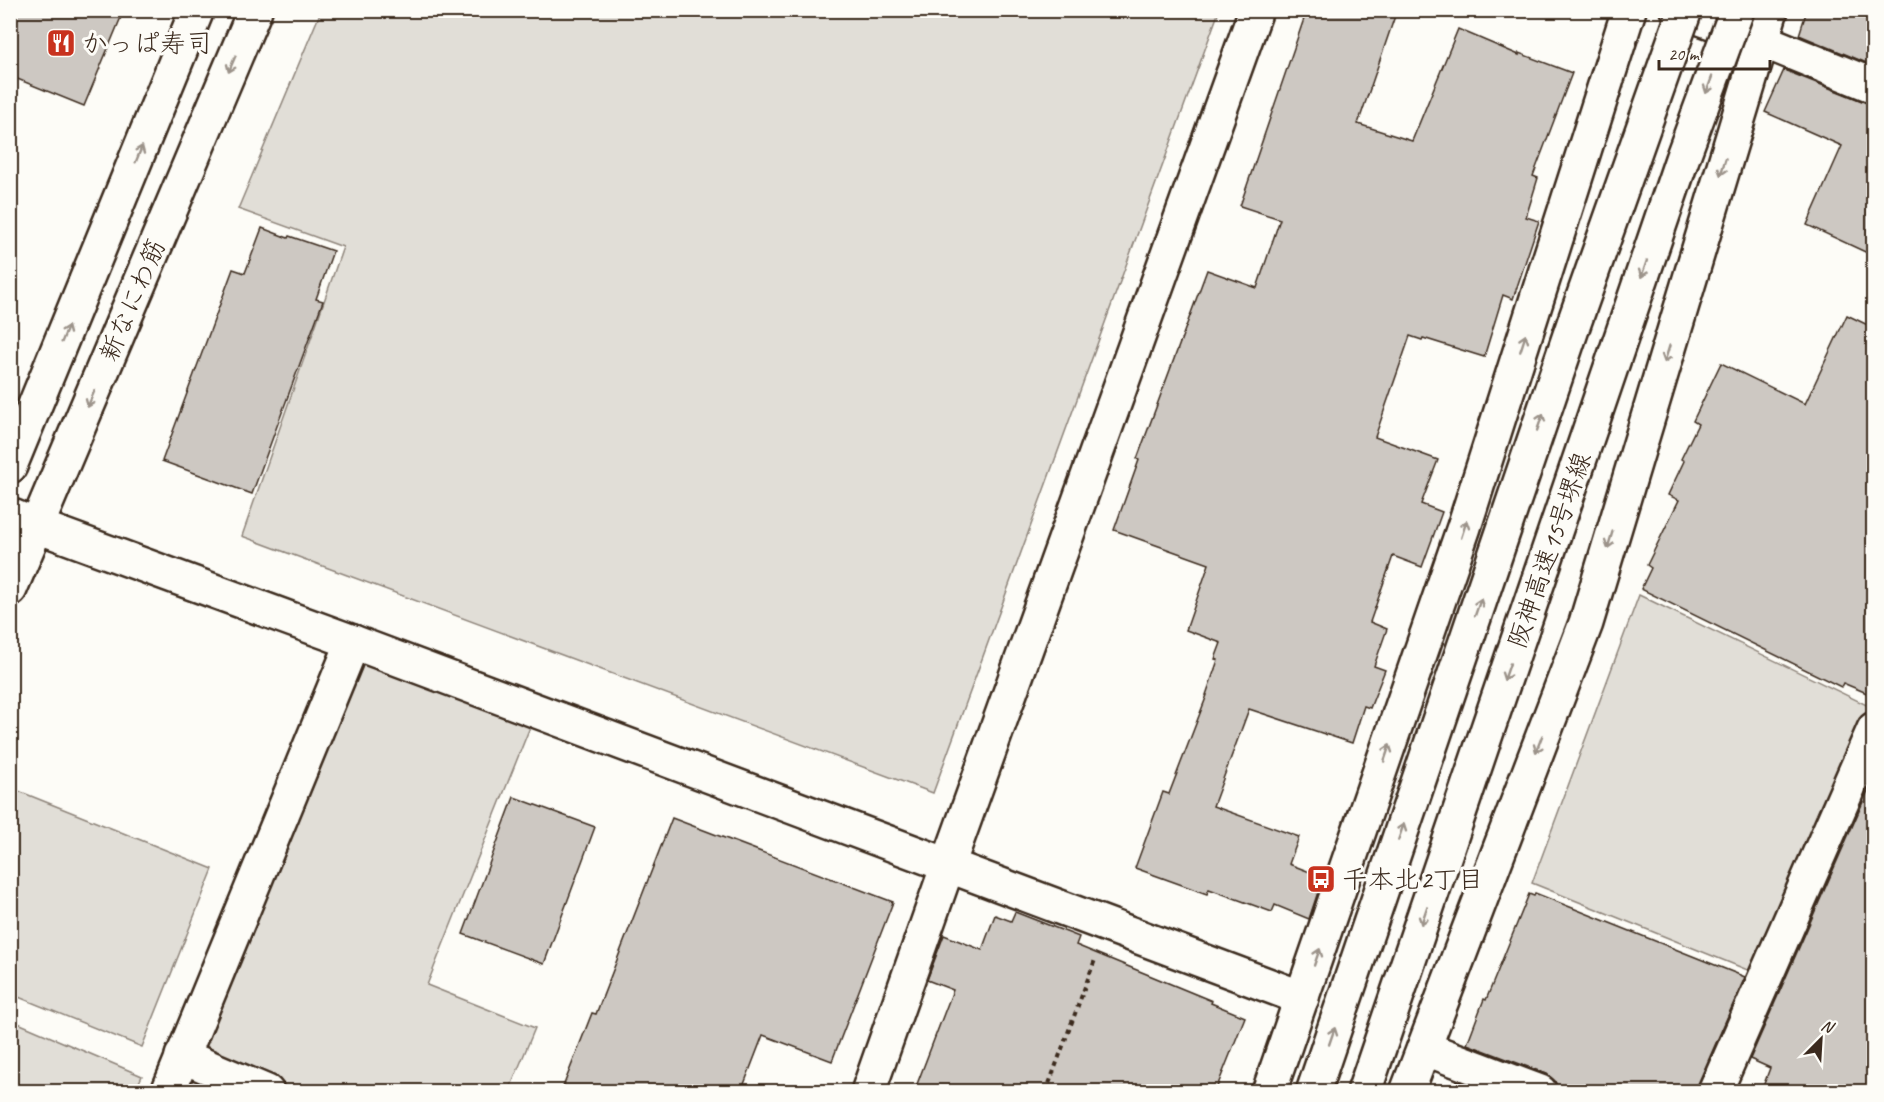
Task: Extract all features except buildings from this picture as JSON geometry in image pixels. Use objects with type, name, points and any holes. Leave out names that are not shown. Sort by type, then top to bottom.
[{"type":"main road","name":"新なにわ筋","points":[[10,466],[197,10]]},
{"type":"main road","name":"新なにわ筋","points":[[10,589],[24,520],[255,10]]},
{"type":"main road","points":[[868,1092],[1256,10]]},
{"type":"main road","points":[[1269,1092],[1464,527],[1629,10]]},
{"type":"main road","points":[[1678,10],[1766,25],[1874,86]]},
{"type":"main road","name":"阪神高速15号堺線","points":[[1313,1092],[1574,323],[1685,10]]},
{"type":"main road","name":"阪神高速15号堺線","points":[[1364,1092],[1678,170],[1737,10]]},
{"type":"main road","points":[[1407,1092],[1586,623],[1766,25]]},
{"type":"main road","points":[[24,520],[1302,998]]},
{"type":"main road","points":[[168,1092],[353,642]]},
{"type":"main road","points":[[1715,1092],[1874,729]]},
{"type":"main road","points":[[1424,1048],[1540,1092]]},
{"type":"main road","points":[[182,1056],[267,1092]]},
{"type":"path","points":[[1046,1092],[1108,926]]},
{"type":"shaded area","points":[[321,11],[1219,11],[933,793],[242,536],[343,247],[238,209]]},
{"type":"shaded area","points":[[1639,595],[1873,708],[1755,973],[1532,883]]},
{"type":"shaded area","points":[[363,654],[532,722],[427,985],[535,1028],[509,1091],[293,1091],[202,1055]]},
{"type":"shaded area","points":[[11,788],[213,869],[142,1047],[11,994]]},
{"type":"shaded area","points":[[11,1020],[142,1076],[135,1091],[11,1091]]},
{"type":"place","name":"かっぱ寿司","points":[[61,43]]},
{"type":"place","name":"千本北2丁目","points":[[1321,879]]}]
